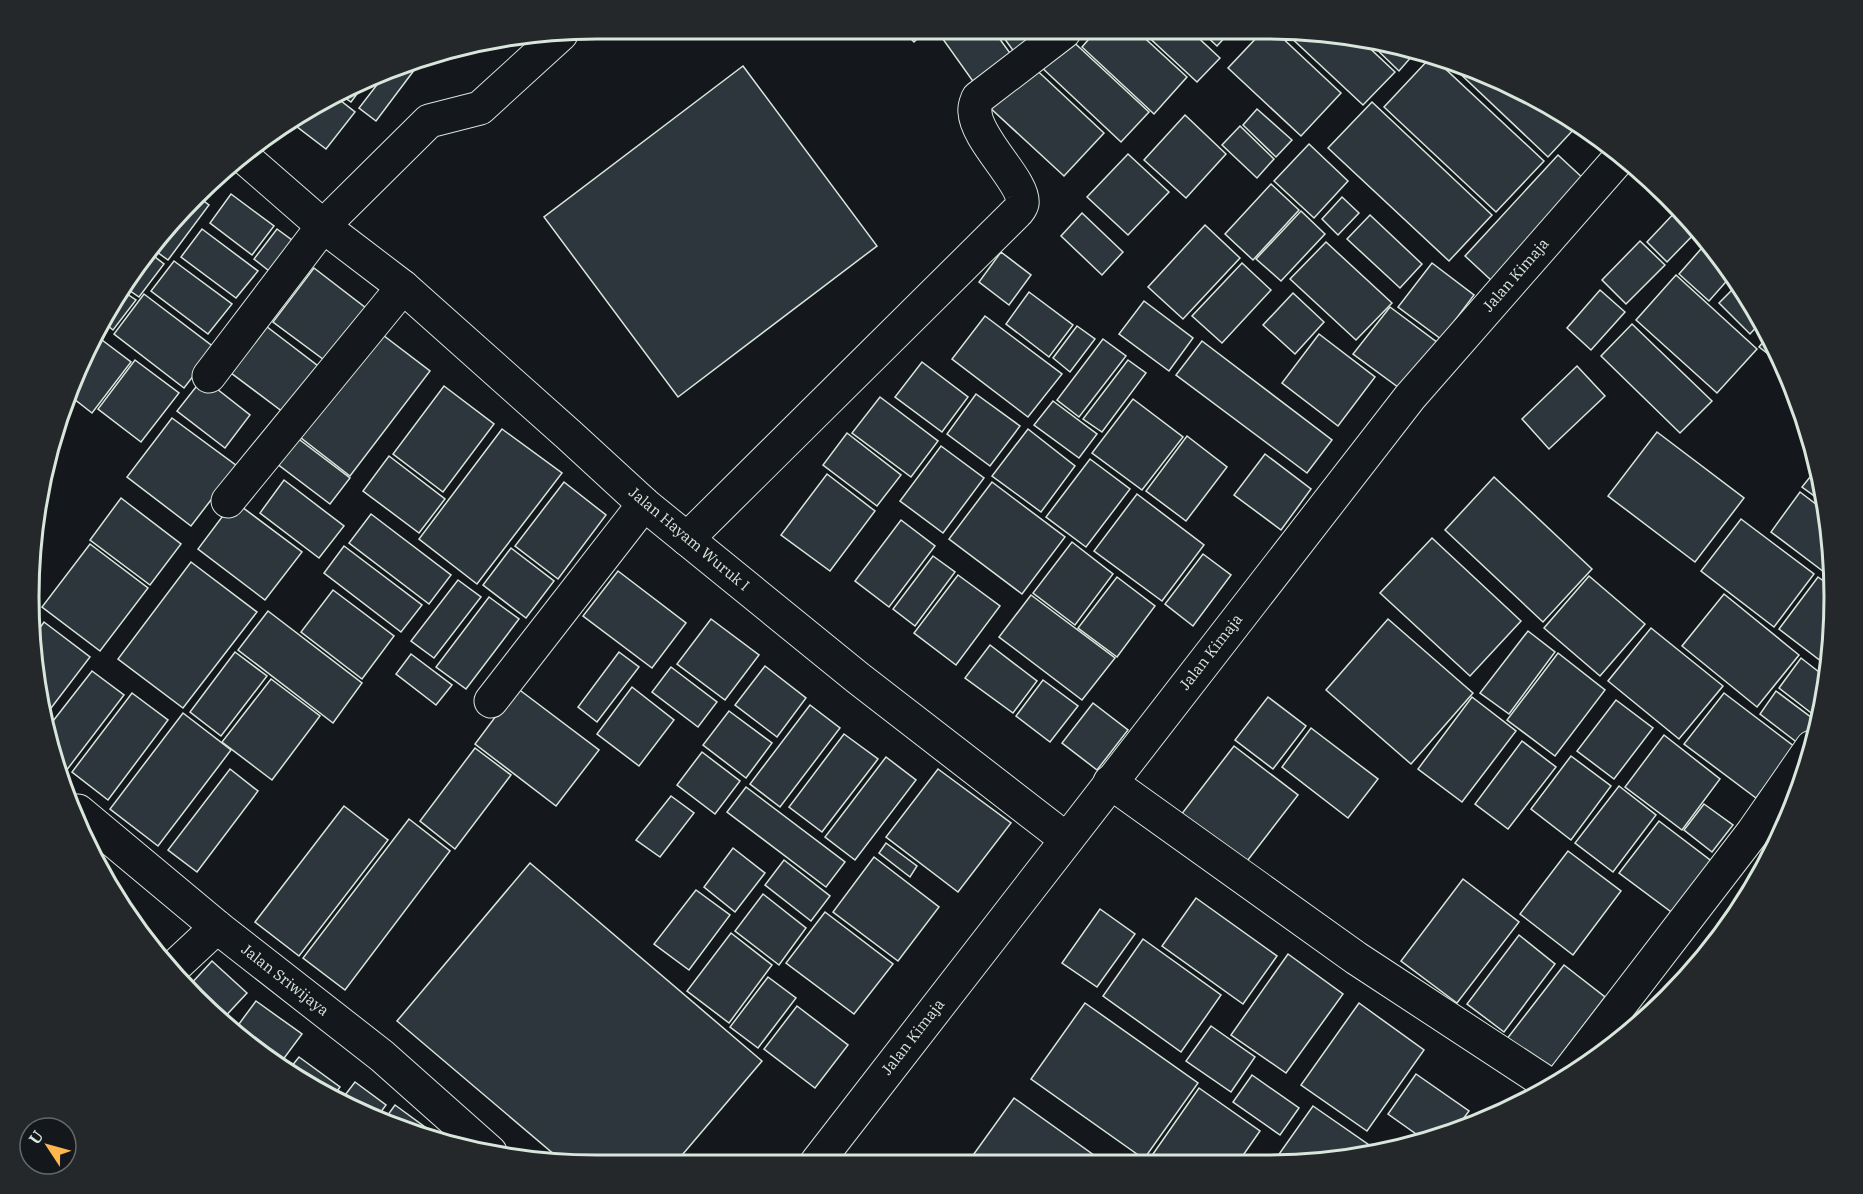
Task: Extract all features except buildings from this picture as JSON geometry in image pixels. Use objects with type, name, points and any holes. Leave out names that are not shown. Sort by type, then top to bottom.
[{"type":"street","points":[[687,539],[1017,212],[1022,204],[1021,191],[985,139],[974,115],[975,107],[978,98],[1055,39]]},
{"type":"street","points":[[209,375],[323,226],[429,121],[480,108],[554,41]]},
{"type":"street","name":"Jalan Hayam Wuruk I","points":[[248,161],[323,226],[403,287],[644,504],[858,678],[1066,839]]},
{"type":"street","name":"Jalan Kimaja","points":[[822,1155],[1410,397],[1616,162]]},
{"type":"street","points":[[228,501],[403,287]]},
{"type":"street","points":[[491,701],[644,504]]},
{"type":"street","points":[[1578,1059],[1754,832],[1796,771]]},
{"type":"street","points":[[1110,782],[1356,958],[1543,1081]]},
{"type":"street","name":"Jalan Sriwijaya","points":[[83,815],[217,927],[382,1056],[479,1142]]},
{"type":"street","points":[[177,965],[217,927]]}]
